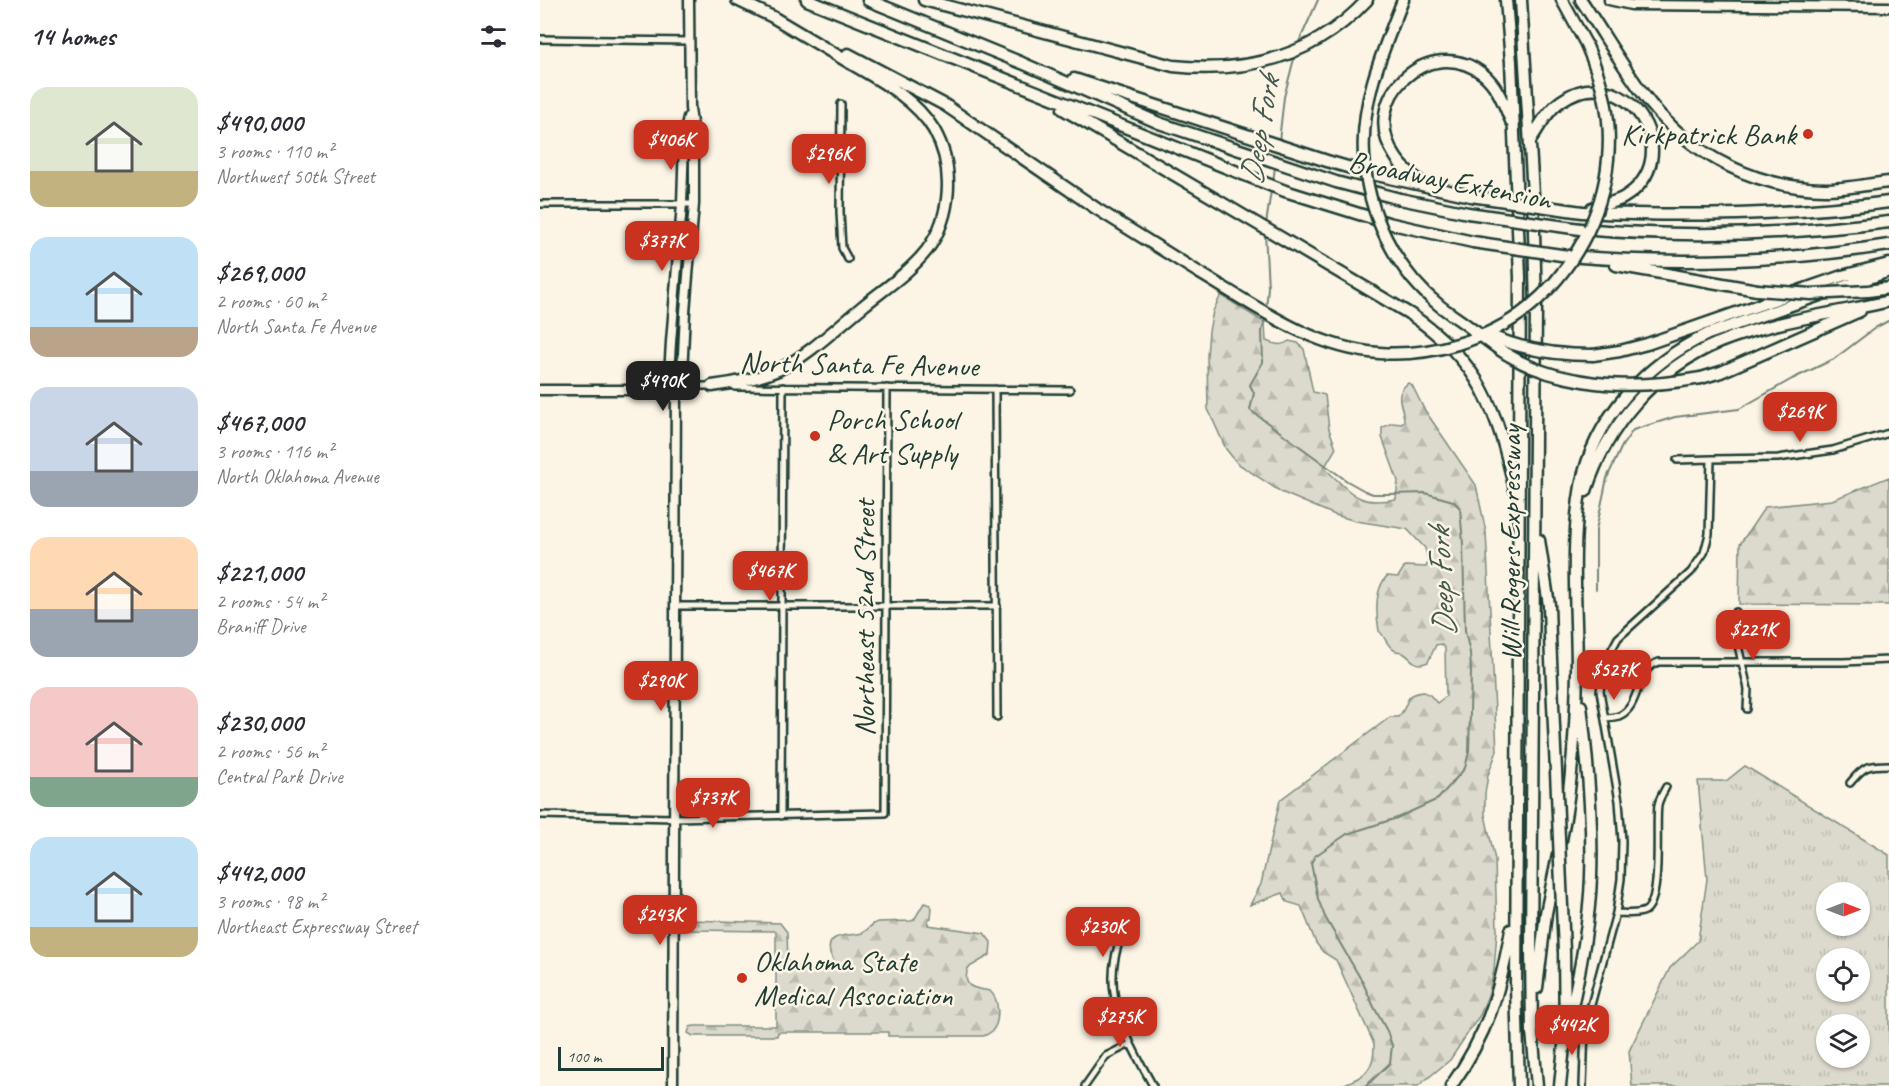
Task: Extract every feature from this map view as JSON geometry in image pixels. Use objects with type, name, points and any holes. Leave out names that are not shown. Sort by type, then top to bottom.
[{"type":"highway","points":[[737,0],[906,83],[945,105],[1097,209],[1286,324],[1321,340],[1352,349],[1388,353],[1433,350],[1460,343],[1496,328],[1528,308],[1562,272],[1583,241],[1604,188],[1609,132],[1601,79],[1586,44],[1562,0]]},
{"type":"highway","points":[[807,0],[1034,92],[1424,323],[1445,341],[1466,365],[1483,390],[1498,423],[1519,508]]},
{"type":"highway","points":[[868,0],[1022,63],[1327,161],[1471,196],[1582,212],[1684,216],[1809,212],[1889,201]]},
{"type":"highway","points":[[924,0],[1173,66],[1209,69],[1246,66],[1310,44],[1333,30],[1367,0]]},
{"type":"highway","points":[[1403,0],[1374,74],[1368,100],[1364,127],[1364,155],[1368,187],[1379,222],[1401,264],[1419,286],[1438,305],[1509,356],[1527,365],[1581,381],[1634,385],[1701,378],[1889,300]]},
{"type":"highway","name":"Will Rogers Expressway","points":[[1506,0],[1514,127],[1520,287],[1516,900],[1516,1029],[1519,1086]]},
{"type":"highway","name":"Will Rogers Expressway","points":[[1521,0],[1530,141],[1536,307],[1532,1030],[1537,1086]]},
{"type":"highway","points":[[1581,0],[1649,102],[1688,142],[1710,157],[1732,168],[1777,183],[1826,189],[1889,182]]},
{"type":"highway","points":[[712,386],[748,381],[770,373],[788,364],[816,344],[920,258],[936,236],[946,203],[948,180],[945,156],[935,132],[921,112],[909,100],[887,85],[771,16]]},
{"type":"highway","points":[[1427,187],[1398,160],[1386,135],[1388,100],[1408,74],[1425,65],[1446,61],[1456,62],[1476,70],[1484,75],[1496,89],[1514,127]]},
{"type":"highway","name":"Broadway Extension","points":[[1022,63],[1159,123],[1322,178],[1400,199],[1468,213],[1580,229],[1660,234],[1813,230],[1889,222]]},
{"type":"highway","name":"Broadway Extension","points":[[1034,92],[1224,168],[1317,202],[1388,223],[1473,242],[1568,256],[1659,261],[1729,261],[1812,255],[1889,245]]},
{"type":"highway","points":[[1530,141],[1552,108],[1571,95],[1581,92],[1611,93],[1630,103],[1638,111],[1647,125],[1651,139],[1651,156],[1647,172],[1636,187],[1623,198],[1582,212]]},
{"type":"highway","points":[[1864,185],[1889,176]]},
{"type":"highway","points":[[1568,256],[1757,290],[1811,294],[1889,288]]},
{"type":"highway","points":[[1460,320],[1493,337],[1526,348],[1564,355],[1593,355],[1647,344],[1842,276],[1889,264]]},
{"type":"highway","points":[[1532,1030],[1546,913],[1567,810],[1571,774],[1577,673],[1576,523],[1581,485],[1587,463],[1600,435],[1628,392],[1675,351],[1708,334],[1889,270]]},
{"type":"highway","points":[[1576,523],[1596,464],[1616,429],[1636,401],[1683,361],[1719,342],[1754,331],[1874,305]]},
{"type":"highway","points":[[1534,504],[1549,605],[1564,951],[1565,1036],[1560,1085]]},
{"type":"highway","points":[[1565,1036],[1577,988],[1591,878],[1591,810],[1577,673]]},
{"type":"highway","points":[[1451,1086],[1479,1041],[1496,1000],[1516,900]]},
{"type":"main road","points":[[1609,0],[1632,5],[1889,7]]},
{"type":"main road","points":[[673,1086],[676,386],[682,376],[694,204],[694,139],[690,108],[688,40],[689,2]]},
{"type":"main road","points":[[676,386],[669,376],[682,204],[684,139],[690,108]]},
{"type":"main road","name":"North Santa Fe Avenue","points":[[540,390],[661,390],[676,386]]},
{"type":"street","points":[[540,39],[688,40]]},
{"type":"street","points":[[841,104],[840,212],[842,248],[848,259]]},
{"type":"street","points":[[540,204],[694,204]]},
{"type":"street","name":"North Santa Fe Avenue","points":[[676,386],[1070,390]]},
{"type":"street","points":[[540,816],[674,818],[781,816],[783,387]]},
{"type":"street","name":"Northeast 52nd Street","points":[[781,816],[885,813],[887,388]]},
{"type":"street","points":[[995,389],[997,717]]},
{"type":"street","points":[[1677,460],[1778,458],[1833,450],[1889,433]]},
{"type":"street","points":[[1583,1086],[1585,1027],[1616,913],[1622,841],[1619,801],[1600,692],[1605,662],[1617,638],[1691,572],[1704,553],[1709,534],[1712,459]]},
{"type":"street","points":[[675,606],[997,606]]},
{"type":"street","points":[[1736,612],[1737,641],[1748,689],[1747,709]]},
{"type":"street","points":[[1605,718],[1620,716],[1630,708],[1642,677],[1653,664],[1659,662],[1889,660]]},
{"type":"street","points":[[1850,783],[1861,770],[1869,765],[1889,765]]},
{"type":"street","points":[[1616,913],[1638,913],[1651,905],[1656,869],[1658,803],[1666,787]]},
{"type":"street","points":[[1126,922],[1115,958],[1112,979],[1114,999],[1130,1044],[1153,1086]]},
{"type":"street","points":[[1085,1086],[1107,1056],[1130,1044]]},
{"type":"green space","points":[[1221,295],[1265,323],[1266,341],[1281,344],[1289,341],[1298,343],[1304,349],[1313,392],[1325,395],[1329,429],[1336,448],[1324,468],[1348,490],[1362,499],[1371,501],[1396,499],[1398,481],[1382,437],[1382,428],[1392,423],[1402,424],[1404,421],[1400,397],[1403,388],[1408,383],[1412,385],[1424,409],[1476,485],[1486,532],[1497,751],[1488,775],[1485,794],[1485,815],[1495,860],[1497,932],[1494,970],[1489,993],[1480,1015],[1450,1060],[1418,1086],[1339,1086],[1355,1080],[1366,1072],[1372,1061],[1374,1044],[1336,960],[1323,952],[1316,943],[1301,906],[1287,902],[1283,893],[1250,905],[1261,884],[1280,800],[1390,717],[1398,717],[1412,695],[1424,692],[1437,703],[1446,696],[1445,648],[1441,644],[1436,645],[1428,662],[1417,663],[1388,644],[1379,631],[1378,624],[1377,602],[1383,582],[1387,576],[1398,577],[1405,566],[1426,567],[1428,562],[1425,548],[1407,529],[1356,521],[1335,515],[1281,492],[1237,463],[1226,449],[1208,409],[1209,331],[1213,311]]},
{"type":"green space","points":[[1889,477],[1889,605],[1739,604],[1740,544],[1765,507],[1832,500]]},
{"type":"green space","points":[[1745,766],[1889,855],[1889,1086],[1632,1086],[1629,1051],[1670,968],[1698,941],[1707,879],[1698,781],[1726,781]]},
{"type":"green space","points":[[924,903],[932,908],[928,925],[984,933],[991,942],[990,955],[968,968],[966,975],[971,987],[990,991],[995,999],[998,1010],[997,1022],[992,1031],[986,1035],[888,1036],[888,1032],[778,1032],[777,1036],[693,1036],[688,1033],[690,1027],[694,1026],[776,1026],[776,931],[690,930],[687,925],[689,920],[780,923],[787,932],[788,964],[804,965],[825,972],[835,967],[829,946],[835,938],[862,933],[878,922],[914,920]]},
{"type":"waterway","name":"Deep Fork","points":[[1298,44],[1318,0]]},
{"type":"waterway","name":"Deep Fork","points":[[1279,141],[1284,97],[1295,55]]},
{"type":"waterway","name":"Deep Fork","points":[[1273,182],[1275,167]]},
{"type":"waterway","name":"Deep Fork","points":[[1266,224],[1271,191]]},
{"type":"waterway","name":"Deep Fork","points":[[1265,232],[1268,287],[1266,310]]},
{"type":"waterway","name":"Deep Fork","points":[[1266,316],[1262,331],[1263,362],[1250,385],[1254,393],[1250,410],[1347,481],[1365,491],[1373,494],[1425,493],[1453,501],[1460,508],[1465,631],[1471,671],[1469,752],[1465,768],[1438,799],[1397,818],[1347,834],[1315,856],[1311,863],[1318,899],[1325,917],[1363,983],[1392,1046],[1390,1063],[1366,1086]]},
{"type":"waterway","points":[[1596,589],[1596,530],[1607,478],[1622,446],[1633,430],[1675,417],[1739,409],[1792,379],[1834,359],[1888,321]]},
{"type":"place","name":"Kirkpatrick Bank","points":[[1808,134]]},
{"type":"place","name":"Porch School & Art Supply","points":[[815,436]]},
{"type":"place","name":"Oklahoma State Medical Association","points":[[742,978]]}]
